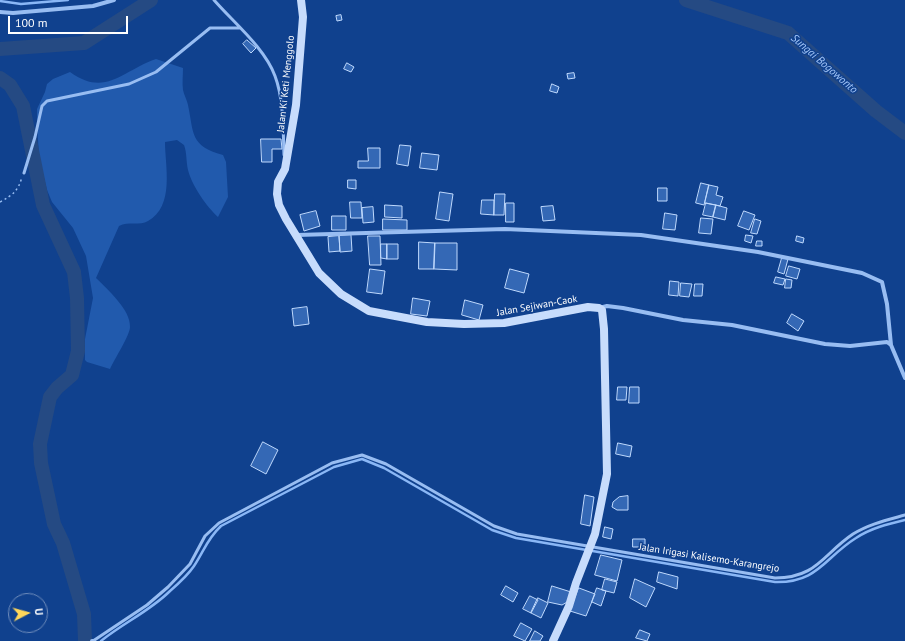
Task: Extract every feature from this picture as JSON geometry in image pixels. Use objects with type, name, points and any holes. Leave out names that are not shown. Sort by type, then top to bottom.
[{"type":"street","points":[[0,12],[13,13],[92,6],[114,0]]},
{"type":"street","name":"Jalan Ki Keti Menggolo","points":[[285,169],[296,105],[303,17],[301,0]]},
{"type":"street","name":"Jalan Sejiwan-Caok","points":[[285,169],[278,182],[277,194],[279,205],[316,269],[341,294],[369,311],[387,316],[427,322],[490,324],[531,319],[588,307],[599,308]]},
{"type":"street","points":[[297,235],[505,229],[641,235],[758,252],[862,273],[882,282],[887,304],[890,345],[905,378]]},
{"type":"street","points":[[553,641],[569,606],[585,558],[595,534],[602,508],[607,474],[604,328],[602,310],[599,308],[607,306],[623,308],[683,320],[732,325],[825,344],[850,346],[884,342],[890,345]]},
{"type":"lane","points":[[214,0],[266,59],[275,76],[280,95],[285,169]]},
{"type":"lane","points":[[24,173],[35,137],[42,106],[48,101],[129,84],[156,72],[210,28],[240,28]]},
{"type":"lane","name":"Jalan Irigasi Kalisemo-Karangrejo","points":[[93,641],[147,605],[168,588],[190,564],[205,536],[219,523],[332,463],[350,456],[362,455],[386,464],[494,526],[517,534],[589,548],[700,564],[768,576],[793,577],[812,569],[847,539],[864,527],[905,516]]},
{"type":"path","points":[[0,202],[13,195],[19,188],[24,173]]},
{"type":"shaded area","points":[[156,59],[183,68],[183,90],[188,105],[195,138],[204,147],[223,155],[226,162],[228,197],[218,217],[209,208],[193,183],[188,170],[184,145],[177,140],[165,142],[167,185],[162,206],[148,221],[119,226],[96,278],[123,307],[127,314],[130,327],[110,369],[87,362],[85,360],[85,339],[93,298],[86,256],[73,228],[52,202],[47,190],[39,159],[37,109],[47,84],[53,79],[70,72],[83,79],[94,82],[104,82],[124,75]]},
{"type":"building","points":[[341,15],[342,20],[337,21],[336,16]]},
{"type":"building","points":[[247,40],[256,48],[251,53],[243,44]]},
{"type":"building","points":[[347,63],[354,67],[351,72],[344,69]]},
{"type":"building","points":[[574,73],[575,78],[568,79],[567,74]]},
{"type":"building","points":[[552,84],[559,87],[557,93],[550,91]]},
{"type":"building","points":[[261,139],[281,139],[282,149],[272,149],[272,162],[262,162]]},
{"type":"building","points":[[400,145],[411,146],[408,166],[397,164]]},
{"type":"building","points":[[368,148],[380,148],[380,168],[358,168],[358,161],[368,161]]},
{"type":"building","points":[[422,153],[439,155],[437,170],[420,168]]},
{"type":"building","points":[[348,180],[356,180],[356,189],[348,188]]},
{"type":"building","points":[[701,183],[709,185],[704,205],[696,203]]},
{"type":"building","points":[[709,185],[718,187],[716,195],[723,197],[720,206],[705,203]]},
{"type":"building","points":[[658,188],[667,188],[667,201],[658,201]]},
{"type":"building","points":[[440,192],[453,194],[449,221],[436,219]]},
{"type":"building","points":[[495,194],[505,194],[504,215],[494,215]]},
{"type":"building","points":[[482,200],[494,200],[494,215],[481,214]]},
{"type":"building","points":[[350,202],[361,202],[362,218],[351,218]]},
{"type":"building","points":[[506,203],[514,203],[514,222],[506,222]]},
{"type":"building","points":[[706,203],[716,205],[713,217],[703,215]]},
{"type":"building","points":[[385,205],[402,206],[402,218],[385,217]]},
{"type":"building","points":[[716,205],[727,208],[725,220],[713,217]]},
{"type":"building","points":[[553,206],[555,220],[543,221],[541,207]]},
{"type":"building","points":[[373,207],[374,222],[363,223],[362,208]]},
{"type":"building","points":[[316,211],[320,226],[304,231],[300,215]]},
{"type":"building","points":[[744,211],[755,215],[749,230],[738,226]]},
{"type":"building","points":[[665,213],[677,215],[675,230],[663,229]]},
{"type":"building","points":[[332,216],[346,216],[346,230],[332,230]]},
{"type":"building","points":[[701,218],[713,219],[711,234],[699,233]]},
{"type":"building","points":[[383,219],[407,220],[407,230],[383,230]]},
{"type":"building","points":[[755,219],[761,221],[757,234],[751,233]]},
{"type":"building","points":[[351,235],[352,251],[340,252],[339,236]]},
{"type":"building","points":[[746,235],[753,236],[751,243],[745,241]]},
{"type":"building","points":[[339,236],[340,251],[329,252],[328,237]]},
{"type":"building","points":[[368,236],[380,236],[381,265],[370,265]]},
{"type":"building","points":[[797,236],[804,238],[803,243],[796,241]]},
{"type":"building","points":[[757,241],[762,241],[762,246],[756,246]]},
{"type":"building","points":[[419,242],[435,243],[434,269],[419,269]]},
{"type":"building","points":[[435,243],[457,243],[457,270],[434,269]]},
{"type":"building","points":[[381,244],[387,244],[387,259],[381,258]]},
{"type":"building","points":[[387,244],[398,244],[398,259],[387,259]]},
{"type":"building","points":[[782,258],[788,259],[784,274],[778,272]]},
{"type":"building","points":[[789,266],[800,269],[797,279],[786,276]]},
{"type":"building","points":[[370,269],[385,271],[382,294],[367,292]]},
{"type":"building","points":[[510,269],[529,274],[524,293],[505,288]]},
{"type":"building","points":[[776,277],[785,279],[783,285],[774,283]]},
{"type":"building","points":[[786,279],[792,280],[791,288],[785,288]]},
{"type":"building","points":[[670,281],[679,282],[678,296],[669,295]]},
{"type":"building","points":[[681,283],[692,284],[689,297],[680,296]]},
{"type":"building","points":[[695,284],[703,284],[702,296],[694,296]]},
{"type":"building","points":[[413,298],[430,301],[427,316],[411,314]]},
{"type":"building","points":[[465,300],[483,305],[479,320],[462,315]]},
{"type":"building","points":[[307,307],[309,324],[294,326],[292,309]]},
{"type":"building","points":[[792,314],[804,321],[798,331],[787,323]]},
{"type":"building","points":[[618,387],[627,387],[626,400],[617,400]]},
{"type":"building","points":[[630,387],[639,387],[639,403],[629,403]]},
{"type":"building","points":[[263,442],[278,450],[266,474],[251,466]]},
{"type":"building","points":[[618,443],[632,446],[630,457],[616,454]]},
{"type":"building","points":[[585,495],[594,497],[590,526],[581,524]]},
{"type":"building","points":[[628,496],[628,510],[617,510],[612,507],[613,502],[619,497]]},
{"type":"building","points":[[605,527],[613,529],[611,539],[603,537]]},
{"type":"building","points":[[633,539],[645,539],[645,547],[633,547]]},
{"type":"building","points":[[601,555],[622,560],[617,581],[595,575]]},
{"type":"building","points":[[659,572],[678,577],[677,589],[657,582]]},
{"type":"building","points":[[605,579],[617,582],[614,593],[602,590]]},
{"type":"building","points":[[635,579],[655,588],[646,607],[630,598]]},
{"type":"building","points":[[506,586],[518,593],[513,602],[501,595]]},
{"type":"building","points":[[552,586],[571,592],[569,601],[562,605],[548,602]]},
{"type":"building","points":[[579,588],[595,594],[586,616],[570,611]]},
{"type":"building","points":[[597,588],[606,591],[601,606],[592,602]]},
{"type":"building","points":[[530,596],[538,600],[531,613],[523,609]]},
{"type":"building","points":[[538,598],[548,603],[541,618],[531,613]]},
{"type":"building","points":[[521,623],[532,629],[525,641],[514,636]]},
{"type":"building","points":[[640,630],[650,634],[647,641],[636,638]]},
{"type":"building","points":[[535,631],[543,636],[540,641],[530,641]]},
{"type":"waterway","points":[[0,1],[21,4],[68,0]]},
{"type":"waterway","name":"Sungai Bogowonto","points":[[0,49],[84,43],[151,0]]},
{"type":"waterway","name":"Sungai Bogowonto","points":[[686,0],[788,33],[876,111],[905,133]]},
{"type":"waterway","points":[[0,78],[10,85],[23,106],[43,205],[74,272],[77,298],[78,351],[72,375],[57,388],[50,397],[40,444],[41,463],[54,524],[63,543],[84,614],[85,641]]},
{"type":"waterway","points":[[101,641],[118,628],[154,605],[180,582],[192,569],[209,540],[221,526],[334,467],[362,459],[384,468],[492,530],[516,538],[775,582],[790,581],[811,574],[845,546],[862,535],[880,527],[905,520]]}]
